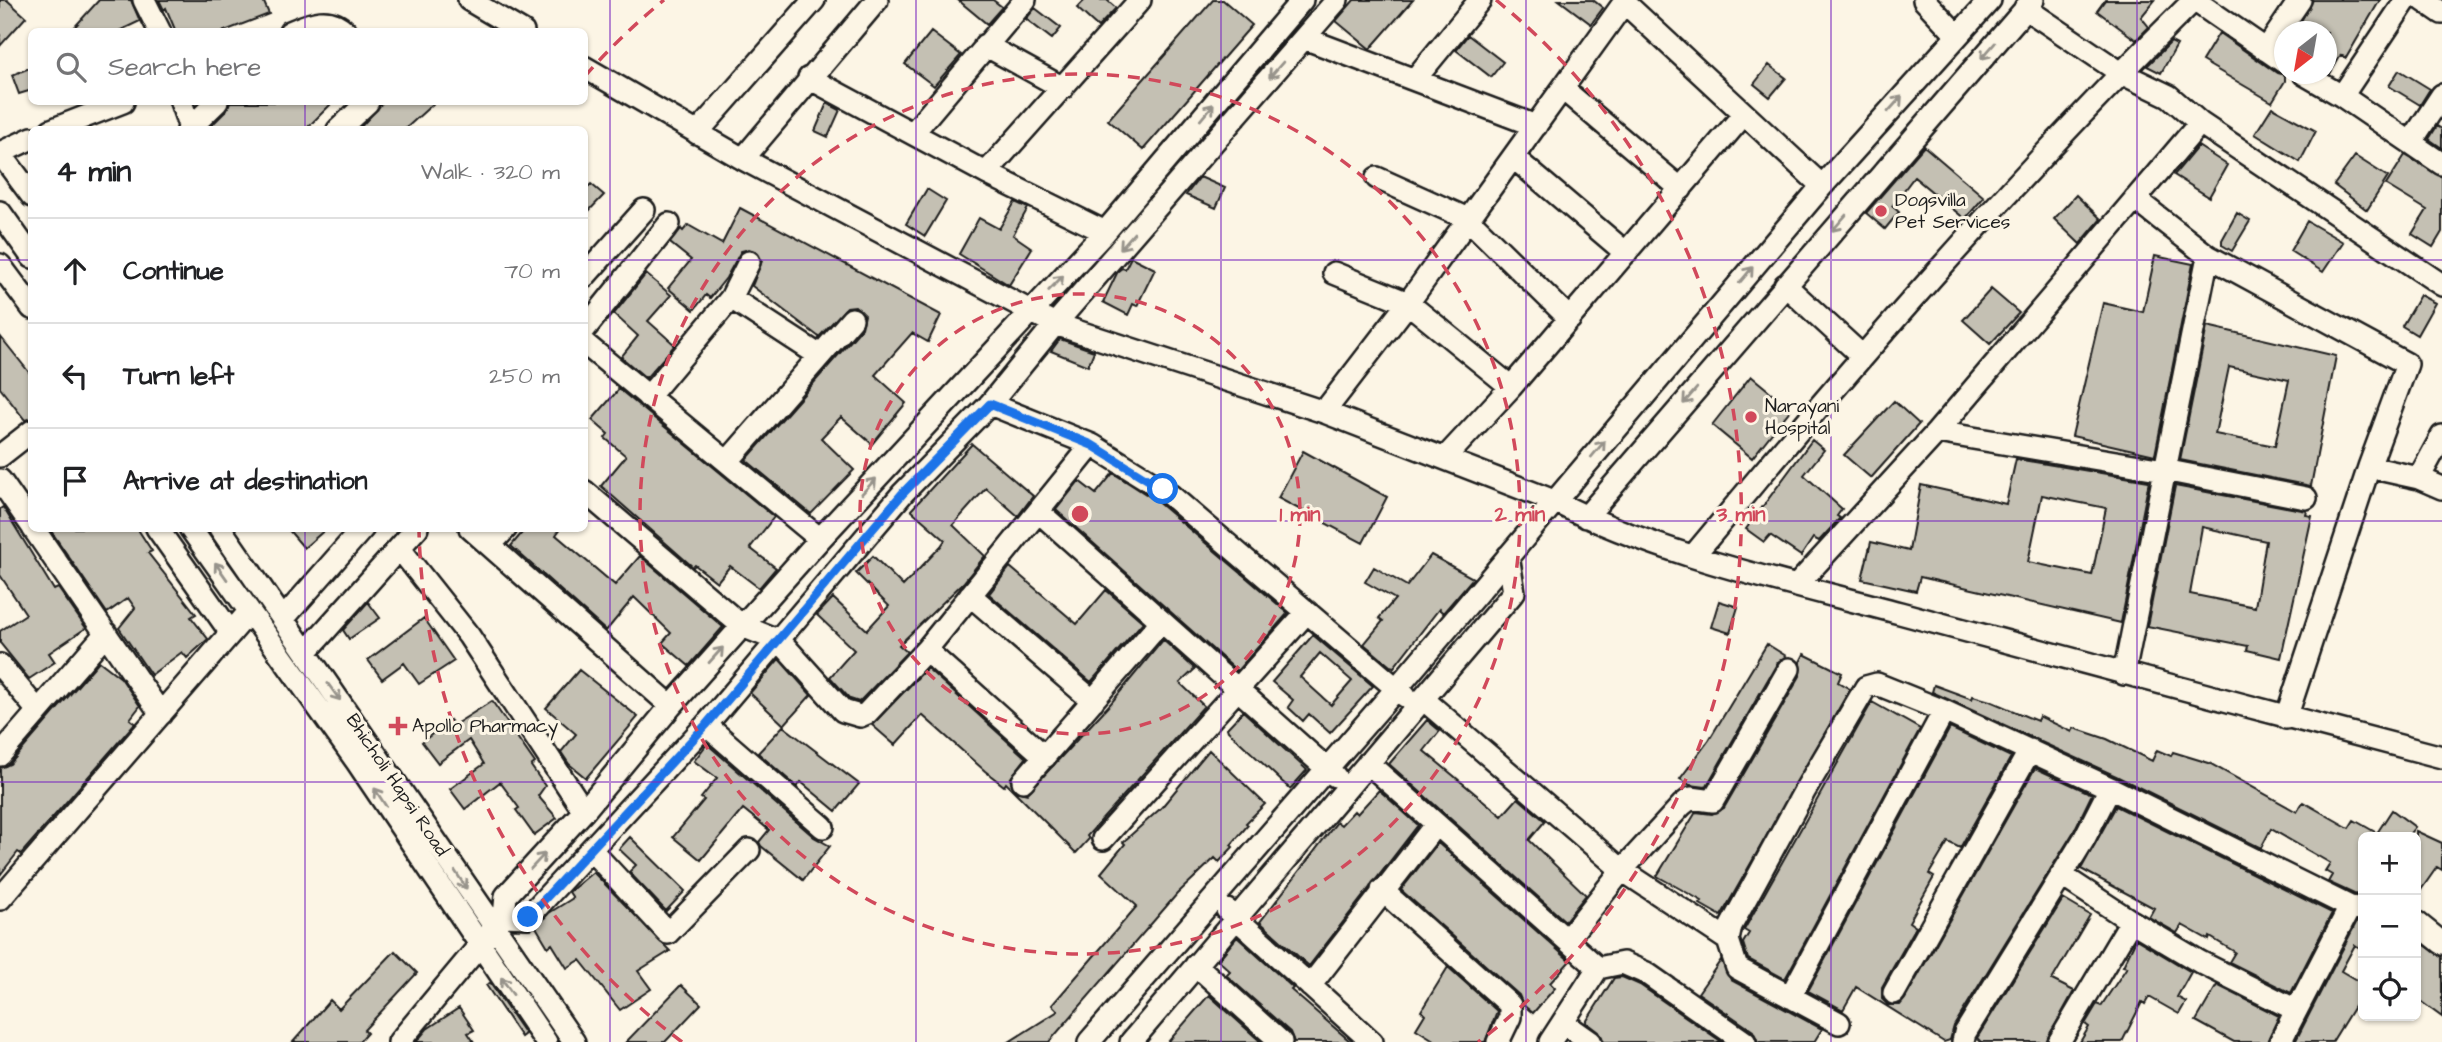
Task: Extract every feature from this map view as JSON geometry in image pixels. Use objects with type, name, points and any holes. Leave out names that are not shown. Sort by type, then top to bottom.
[{"type":"street","points":[[144,0],[158,28]]},
{"type":"street","points":[[469,0],[516,28]]},
{"type":"street","points":[[697,133],[814,0]]},
{"type":"street","points":[[743,159],[877,0]]},
{"type":"street","points":[[913,133],[1025,0]]},
{"type":"street","points":[[986,173],[1140,0]]},
{"type":"street","points":[[399,1042],[498,922],[506,896],[584,811],[671,706],[820,539],[1105,232],[1302,0]]},
{"type":"street","points":[[498,922],[528,917],[592,851],[780,641],[903,493],[990,404],[1055,324],[1337,0]]},
{"type":"street","points":[[1415,79],[1480,0]]},
{"type":"street","points":[[1924,0],[1958,35]]},
{"type":"street","points":[[1089,1042],[1396,688],[1822,186],[1990,0]]},
{"type":"street","points":[[1694,555],[1861,355],[2121,72],[2194,0],[2274,55]]},
{"type":"street","points":[[2266,50],[2300,0]]},
{"type":"street","points":[[2342,96],[2406,0]]},
{"type":"street","points":[[2423,0],[2442,13]]},
{"type":"street","points":[[1324,412],[1408,303],[1625,1],[1822,186]]},
{"type":"street","points":[[1586,517],[2029,4],[2121,72],[2169,96],[2200,123],[2442,285]]},
{"type":"street","points":[[300,28],[318,21],[331,23],[339,28]]},
{"type":"street","points":[[1304,37],[1536,126]]},
{"type":"street","points":[[985,46],[1063,88]]},
{"type":"street","points":[[588,69],[743,159],[1055,324],[1324,412],[1554,501],[1586,517],[1694,555],[2286,718],[2442,757]]},
{"type":"street","points":[[809,78],[986,173],[1105,232]]},
{"type":"street","points":[[2321,84],[2442,164]]},
{"type":"street","points":[[1563,89],[1681,189]]},
{"type":"street","points":[[2411,142],[2442,94]]},
{"type":"street","points":[[76,125],[117,105]]},
{"type":"street","points":[[181,105],[188,126]]},
{"type":"street","points":[[192,126],[214,105]]},
{"type":"street","points":[[342,126],[365,105]]},
{"type":"street","points":[[1445,458],[1511,387],[1744,114]]},
{"type":"street","points":[[1797,585],[1937,432],[2200,123]]},
{"type":"street","points":[[11,148],[28,187]]},
{"type":"street","points":[[1513,157],[1626,253]]},
{"type":"street","points":[[1377,178],[1468,219],[1570,319]]},
{"type":"street","points":[[2135,199],[2208,256],[2404,359],[2407,364],[2406,373],[2369,467],[2286,718]]},
{"type":"street","points":[[588,273],[644,210]]},
{"type":"street","points":[[0,212],[28,251]]},
{"type":"street","points":[[588,325],[669,224]]},
{"type":"street","points":[[2124,674],[2208,256]]},
{"type":"street","points":[[648,397],[731,298],[749,262]]},
{"type":"street","points":[[0,265],[28,303]]},
{"type":"street","points":[[1334,273],[1408,303],[1511,387]]},
{"type":"street","points":[[1785,285],[1861,355]]},
{"type":"street","points":[[731,298],[820,356]]},
{"type":"street","points":[[729,461],[852,319]]},
{"type":"street","points":[[588,346],[820,539]]},
{"type":"street","points":[[990,404],[1092,445],[1163,489],[1396,688],[1420,703],[1622,870],[1728,940]]},
{"type":"street","points":[[1937,432],[2164,470],[2306,498]]},
{"type":"street","points":[[0,456],[28,434]]},
{"type":"street","points":[[2419,478],[2442,436]]},
{"type":"street","points":[[588,494],[742,626],[780,641],[843,711],[860,716],[867,713],[926,650],[1092,445]]},
{"type":"street","points":[[2369,467],[2419,478],[2442,488]]},
{"type":"street","points":[[0,480],[28,521]]},
{"type":"street","points":[[1039,512],[1160,623],[1348,788]]},
{"type":"street","points":[[35,532],[161,714]]},
{"type":"street","points":[[160,532],[231,633]]},
{"type":"street","points":[[193,532],[357,762],[546,1042]]},
{"type":"street","name":"Bhicholi Hapsi Road","points":[[223,532],[498,922],[574,1042]]},
{"type":"street","points":[[283,619],[359,532]]},
{"type":"street","points":[[306,652],[414,532]]},
{"type":"street","points":[[475,532],[671,706]]},
{"type":"street","points":[[490,545],[502,532]]},
{"type":"street","points":[[400,549],[469,636],[584,811]]},
{"type":"street","points":[[1131,1042],[1514,592],[1508,556]]},
{"type":"street","points":[[970,595],[1093,701]]},
{"type":"street","points":[[0,898],[249,611]]},
{"type":"street","points":[[1103,839],[1307,612]]},
{"type":"street","points":[[1023,781],[1160,623]]},
{"type":"street","points":[[0,755],[106,633]]},
{"type":"street","points":[[926,650],[1045,757]]},
{"type":"street","points":[[0,665],[38,711]]},
{"type":"street","points":[[1568,938],[1622,870],[1682,805],[1691,798],[1713,801],[1789,669]]},
{"type":"street","points":[[1839,1023],[1737,968],[1728,940],[1731,926],[1797,804],[1866,687],[1877,684],[2030,750],[2357,908],[2280,1042]]},
{"type":"street","points":[[1790,996],[1944,711]]},
{"type":"street","points":[[706,725],[823,827]]},
{"type":"street","points":[[1894,993],[2030,750]]},
{"type":"street","points":[[1368,763],[1568,938],[1598,968]]},
{"type":"street","points":[[1963,1042],[2084,839],[2110,788]]},
{"type":"street","points":[[1310,986],[1382,890],[1436,824]]},
{"type":"street","points":[[592,851],[668,933],[749,850]]},
{"type":"street","points":[[2061,875],[2200,962],[2296,1010]]},
{"type":"street","points":[[1382,890],[1510,1005],[1510,1017],[1498,1042]]},
{"type":"street","points":[[1213,897],[1372,1042]]},
{"type":"street","points":[[2421,920],[2442,920]]},
{"type":"street","points":[[2059,1042],[2132,921]]},
{"type":"street","points":[[2421,924],[2442,943]]},
{"type":"street","points":[[1550,1042],[1598,968],[1623,963],[1646,973],[1745,1042]]},
{"type":"street","points":[[1196,965],[1280,1042]]},
{"type":"street","points":[[1564,1023],[1591,1042]]},
{"type":"building","points":[[0,0],[7,0],[26,17],[0,46]]},
{"type":"building","points":[[99,0],[131,0],[140,21],[125,28],[74,28]]},
{"type":"building","points":[[159,0],[263,0],[269,14],[232,28],[174,28],[166,8],[164,10]]},
{"type":"building","points":[[958,0],[993,0],[1002,7],[987,24]]},
{"type":"building","points":[[1085,0],[1107,0],[1116,8],[1098,27],[1077,8]]},
{"type":"building","points":[[1213,0],[1223,0],[1252,25],[1143,150],[1108,120]]},
{"type":"building","points":[[1354,0],[1413,0],[1370,49],[1336,21]]},
{"type":"building","points":[[1559,0],[1593,0],[1603,8],[1591,24]]},
{"type":"building","points":[[2105,0],[2155,0],[2141,17],[2149,27],[2136,40],[2097,11]]},
{"type":"building","points":[[2313,0],[2380,0],[2346,58],[2341,55],[2337,62],[2337,21],[2301,21]]},
{"type":"building","points":[[1035,8],[1061,28],[1052,39],[1026,19]]},
{"type":"building","points":[[931,32],[961,55],[934,86],[905,64]]},
{"type":"building","points":[[2219,33],[2274,71],[2274,84],[2283,84],[2272,102],[2202,61]]},
{"type":"building","points":[[1468,35],[1503,62],[1491,77],[1456,50]]},
{"type":"building","points":[[2171,42],[2177,45],[2161,73],[2147,66]]},
{"type":"building","points":[[1769,65],[1786,78],[1770,97],[1754,84]]},
{"type":"building","points":[[28,69],[28,91],[19,94],[12,75]]},
{"type":"building","points":[[2399,70],[2430,89],[2420,105],[2389,86]]},
{"type":"building","points":[[827,103],[840,110],[828,137],[815,131]]},
{"type":"building","points":[[229,105],[330,105],[309,126],[211,126]]},
{"type":"building","points":[[380,105],[432,105],[408,126],[362,126]]},
{"type":"building","points":[[2272,107],[2316,131],[2300,162],[2255,134]]},
{"type":"building","points":[[2437,126],[2442,129],[2442,148],[2429,139]]},
{"type":"building","points":[[1924,146],[1984,197],[1965,219],[1914,177],[1892,206],[1899,212],[1885,229],[1866,213]]},
{"type":"building","points":[[2198,146],[2227,165],[2209,197],[2174,175]]},
{"type":"building","points":[[2405,155],[2442,177],[2442,232],[2433,247],[2412,234],[2427,210],[2386,185]]},
{"type":"building","points":[[2355,156],[2388,177],[2367,210],[2334,185]]},
{"type":"building","points":[[1200,177],[1225,188],[1216,208],[1186,195]]},
{"type":"building","points":[[591,184],[604,195],[588,212],[588,187]]},
{"type":"building","points":[[927,189],[946,201],[925,236],[906,224]]},
{"type":"building","points":[[2076,195],[2101,219],[2080,244],[2054,219]]},
{"type":"building","points":[[1015,202],[1028,208],[1013,235],[1032,248],[1009,285],[959,254],[979,218],[999,229]]},
{"type":"building","points":[[740,208],[941,315],[928,342],[912,333],[875,375],[906,403],[872,444],[841,417],[821,438],[854,470],[811,514],[746,460],[862,328],[865,315],[855,306],[847,307],[819,337],[752,286],[762,261],[755,251],[749,249],[741,251],[726,278],[710,298],[706,295],[694,310],[668,288],[691,260],[670,243],[681,229],[683,231],[688,225],[722,244]]},
{"type":"building","points":[[2237,213],[2250,221],[2232,251],[2222,245],[2222,240]]},
{"type":"building","points":[[2307,221],[2343,242],[2323,272],[2290,251]]},
{"type":"building","points":[[2155,256],[2193,264],[2155,455],[2072,436],[2103,303],[2143,312]]},
{"type":"building","points":[[1131,257],[1155,269],[1137,306],[1133,304],[1128,315],[1103,302],[1118,271],[1125,269]]},
{"type":"building","points":[[646,274],[671,295],[648,321],[675,345],[646,378],[621,357],[638,336],[614,314]]},
{"type":"building","points":[[1991,289],[2019,313],[1990,344],[1963,320]]},
{"type":"building","points":[[2420,295],[2435,303],[2417,335],[2402,326]]},
{"type":"building","points":[[2207,326],[2336,356],[2311,486],[2180,460]],"holes":[[[2229,367],[2289,380],[2275,446],[2215,434]]]},
{"type":"building","points":[[0,336],[28,371],[28,419],[25,420],[0,388]]},
{"type":"building","points":[[1060,339],[1094,351],[1088,366],[1051,351]]},
{"type":"building","name":"Narayani Hospital","points":[[1751,376],[1791,409],[1752,458],[1712,425]]},
{"type":"building","points":[[619,389],[774,517],[750,548],[776,568],[759,588],[730,566],[717,582],[695,565],[693,567],[601,486],[626,456],[605,438],[608,434],[592,420]]},
{"type":"building","points":[[1894,401],[1919,424],[1871,478],[1844,455]]},
{"type":"building","points":[[1812,440],[1824,450],[1804,475],[1842,509],[1837,516],[1840,518],[1819,541],[1813,538],[1801,556],[1770,535],[1764,542],[1746,529]]},
{"type":"building","points":[[972,444],[1033,496],[1018,516],[986,488],[953,525],[985,556],[964,582],[899,645],[907,652],[859,702],[850,699],[830,677],[854,650],[817,615],[833,598],[867,630],[889,606],[856,573],[873,556],[903,586],[941,546],[945,540],[911,510]]},
{"type":"building","points":[[1303,451],[1387,497],[1363,543],[1278,498]]},
{"type":"building","points":[[2016,459],[2149,481],[2121,623],[1920,577],[1916,591],[1862,579],[1871,542],[1909,551],[1921,485],[2006,504]],"holes":[[[2042,495],[2106,508],[2092,575],[2028,562]]]},
{"type":"building","points":[[1113,473],[1155,500],[1288,613],[1237,671],[1056,510],[1079,481],[1096,494]]},
{"type":"building","points":[[2175,486],[2307,511],[2306,515],[2312,516],[2281,658],[2247,650],[2248,646],[2147,626]],"holes":[[[2202,527],[2266,541],[2255,607],[2190,594]]]},
{"type":"building","points":[[3,507],[54,590],[58,588],[86,628],[49,653],[55,662],[29,679],[0,643],[0,631],[26,614],[0,575],[0,509]]},
{"type":"building","points":[[52,532],[140,532],[152,551],[148,553],[196,614],[191,617],[208,639],[187,658],[182,652],[151,675],[119,628],[135,608],[128,598],[107,613]]},
{"type":"building","points":[[290,532],[322,532],[304,548]]},
{"type":"building","points":[[523,532],[558,532],[556,535],[615,585],[640,556],[723,627],[689,666],[662,643],[671,633],[634,597],[606,631],[511,546]]},
{"type":"building","points":[[1431,555],[1473,578],[1443,613],[1439,609],[1394,667],[1390,666],[1364,644],[1383,621],[1379,618],[1395,599],[1365,582],[1374,567],[1407,586]]},
{"type":"building","points":[[1010,567],[1077,624],[1106,590],[1143,622],[1091,682],[989,594]]},
{"type":"building","points":[[1719,601],[1738,607],[1730,633],[1711,627]]},
{"type":"building","points":[[368,602],[380,618],[349,639],[343,630]]},
{"type":"building","points":[[424,618],[454,661],[419,684],[404,663],[382,679],[368,660]]},
{"type":"building","points":[[1313,635],[1373,686],[1330,733],[1309,714],[1303,721],[1288,707],[1293,700],[1272,682]],"holes":[[[1320,653],[1352,681],[1331,705],[1300,677]]]},
{"type":"building","points":[[1163,640],[1195,669],[1180,683],[1204,706],[1087,836],[1089,839],[1076,853],[1006,783],[1004,786],[985,771],[922,715],[895,745],[872,725],[927,668],[1026,758],[1010,779],[1015,791],[1027,794],[1111,703]]},
{"type":"building","points":[[1767,644],[1786,656],[1778,662],[1706,787],[1690,785],[1680,779],[1709,740]]},
{"type":"building","points":[[1804,654],[1842,673],[1838,682],[1850,689],[1721,916],[1700,904],[1702,901],[1657,876],[1696,812],[1712,814],[1724,808],[1800,676],[1800,662]]},
{"type":"building","points":[[779,659],[811,695],[784,725],[750,693]]},
{"type":"building","points":[[99,661],[121,678],[140,706],[130,719],[135,723],[0,875],[0,768],[10,764]]},
{"type":"building","points":[[579,670],[638,717],[586,778],[569,764],[561,752],[576,734],[546,708]]},
{"type":"building","points":[[1934,685],[1972,699],[1973,696],[1990,701],[2037,721],[2039,716],[2072,732],[2074,728],[2107,739],[2152,761],[2157,750],[2171,756],[2173,752],[2209,763],[2297,812],[2303,802],[2349,828],[2354,820],[2375,832],[2358,832],[2358,895],[2328,882],[2332,875],[2325,871],[2330,863],[2271,829],[2261,848],[2116,776],[1932,692]]},
{"type":"building","points":[[492,701],[535,763],[531,766],[545,786],[538,796],[557,818],[534,835],[500,782],[465,809],[450,789],[484,764],[469,740],[438,763],[422,742],[450,720],[454,725]]},
{"type":"building","points":[[1872,702],[1920,729],[1785,979],[1748,959],[1743,943],[1749,933],[1744,930]]},
{"type":"building","points":[[1243,711],[1307,770],[1290,789],[1228,731],[1227,728]]},
{"type":"building","points":[[1427,720],[1440,731],[1424,751],[1502,816],[1518,798],[1545,821],[1529,840],[1586,895],[1565,921],[1389,764]]},
{"type":"building","points":[[783,726],[859,784],[836,811],[801,782],[797,787],[758,753]]},
{"type":"building","points":[[1950,728],[2011,757],[1960,848],[1948,842],[1929,874],[1934,877],[1909,922],[1916,927],[1882,987],[1882,999],[1888,1005],[1900,1005],[1905,999],[2035,768],[2092,794],[2073,833],[1954,1026],[1950,1040],[1944,1042],[1856,987],[1843,1010],[1808,991]]},
{"type":"building","points":[[707,744],[814,837],[830,846],[803,880],[761,846],[759,842],[769,830],[743,809],[701,860],[673,837],[704,800],[701,798],[717,778],[694,761]]},
{"type":"building","points":[[1209,750],[1265,804],[1246,823],[1248,825],[1231,845],[1233,847],[1219,862],[1215,858],[1177,894],[1049,1042],[1009,1042],[1058,1011],[1052,1005],[1137,906],[1101,873],[1125,844],[1123,842],[1161,808]]},
{"type":"building","points":[[1379,790],[1418,825],[1309,966],[1260,922],[1337,822],[1341,825],[1354,811],[1357,814]]},
{"type":"building","points":[[2116,806],[2332,913],[2291,993],[2229,962],[2235,952],[2210,937],[2209,940],[2182,925],[2177,933],[2149,917],[2154,908],[2081,869]]},
{"type":"building","points":[[2392,810],[2415,827],[2411,832],[2378,832]]},
{"type":"building","points":[[2421,833],[2442,843],[2442,870],[2437,867],[2421,890]]},
{"type":"building","points":[[630,837],[685,891],[666,911],[629,872],[636,865],[619,849]]},
{"type":"building","points":[[1438,843],[1570,961],[1550,983],[1555,988],[1533,1013],[1523,1005],[1519,995],[1401,890]]},
{"type":"building","points":[[593,872],[670,951],[638,971],[651,989],[620,1010],[580,960],[567,968],[552,944],[548,947],[536,927],[549,913],[573,898],[569,892]]},
{"type":"building","points":[[2063,899],[2090,915],[2052,980],[2074,991],[2046,1042],[1981,1042],[1977,1038]]},
{"type":"building","points":[[2358,921],[2358,947],[2355,945],[2341,971],[2358,981],[2358,1000],[2332,1042],[2295,1042]]},
{"type":"building","points":[[1237,937],[1293,988],[1291,990],[1351,1042],[1294,1042],[1290,1032],[1226,975],[1230,971],[1218,960]]},
{"type":"building","points":[[2136,939],[2191,972],[2177,997],[2186,1002],[2179,1014],[2149,997],[2145,1004],[2142,1002],[2122,1042],[2080,1042],[2089,1027],[2085,1024],[2097,1004],[2101,1006],[2127,967],[2123,966]]},
{"type":"building","points":[[2421,942],[2442,957],[2442,1017],[2421,1002]]},
{"type":"building","points":[[395,951],[417,973],[364,1030],[367,1033],[359,1042],[293,1042],[330,1000],[339,1009]]},
{"type":"building","points":[[1721,960],[1731,980],[1822,1029],[1814,1042],[1758,1042],[1753,1031],[1698,993]]},
{"type":"building","points":[[1448,967],[1497,1011],[1485,1042],[1437,1042],[1416,1029],[1425,1014],[1421,1011]]},
{"type":"building","points":[[1622,977],[1640,985],[1722,1042],[1604,1042],[1599,1032],[1586,1022],[1614,978]]},
{"type":"building","points":[[490,983],[525,1034],[521,1037],[486,985]]},
{"type":"building","points":[[681,985],[701,1004],[665,1042],[626,1042]]},
{"type":"building","points":[[2217,985],[2279,1016],[2267,1042],[2234,1042],[2196,1021]]},
{"type":"building","points":[[1209,995],[1261,1042],[1168,1042]]},
{"type":"building","points":[[459,1008],[474,1030],[468,1033],[474,1042],[416,1042],[427,1029]]},
{"type":"place","name":"Dogsvilla Pet Services","points":[[1881,211]]},
{"type":"place","name":"Narayani Hospital","points":[[1751,417]]},
{"type":"place","name":"Apollo Pharmacy","points":[[398,726]]},
{"type":"route","points":[[528,917],[706,725],[903,493],[990,404],[1092,445],[1163,489]]}]
